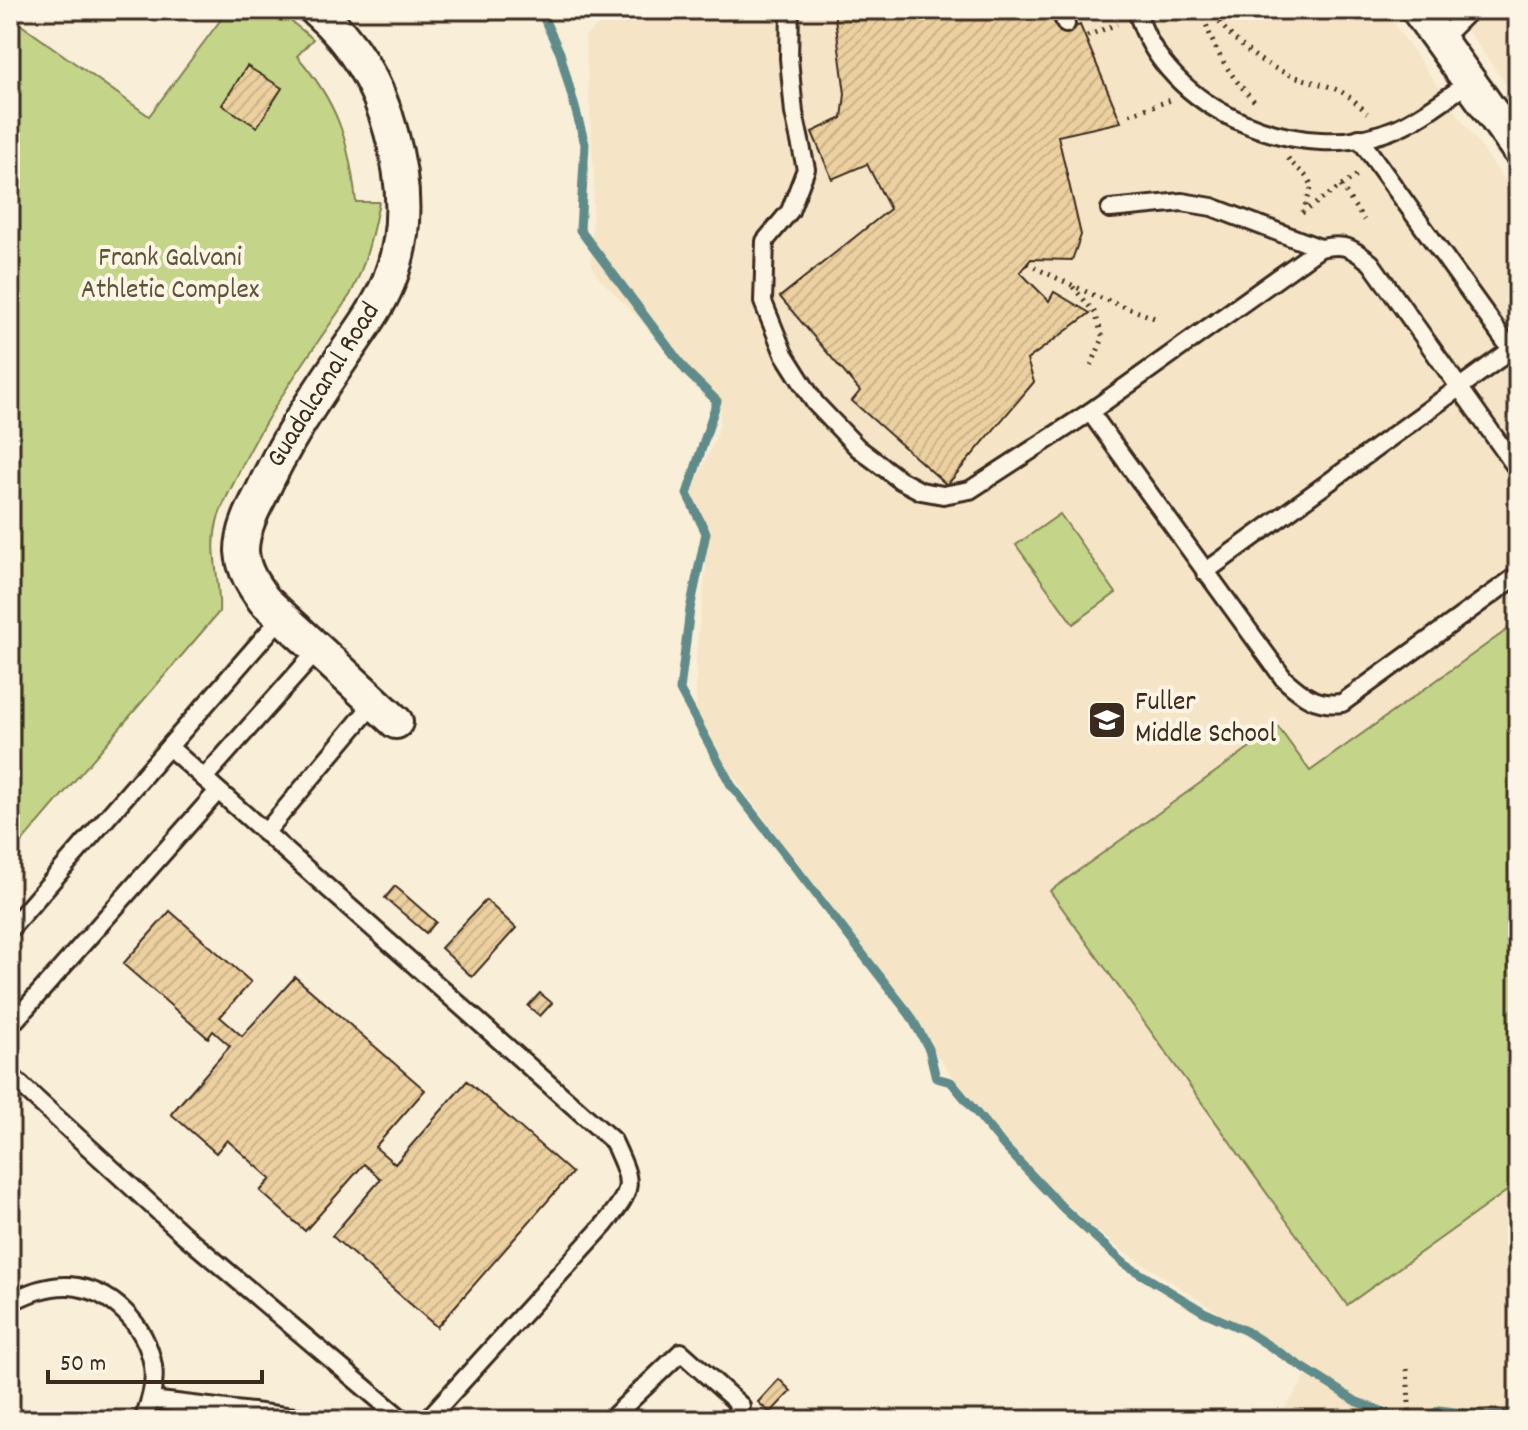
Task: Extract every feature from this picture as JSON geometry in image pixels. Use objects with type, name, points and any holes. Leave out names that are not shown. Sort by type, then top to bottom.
[{"type":"street","name":"Guadalcanal Road","points":[[316,10],[349,44],[378,93],[392,132],[400,173],[402,228],[389,283],[375,310],[287,441],[246,529],[242,550],[245,568],[253,585],[281,618],[385,713]]},
{"type":"street","points":[[1418,10],[1518,149]]},
{"type":"lane","points":[[790,10],[789,58],[794,113],[806,169],[790,211],[765,241],[763,302],[784,354],[815,403],[858,448],[900,480],[921,491],[943,495],[970,490],[1090,412],[1320,248],[1340,244],[1355,250],[1371,263],[1518,470]]},
{"type":"lane","points":[[1137,10],[1158,55],[1174,74],[1202,100],[1226,116],[1258,130],[1332,141],[1359,138],[1397,128],[1470,82]]},
{"type":"lane","points":[[1440,40],[1470,10]]},
{"type":"lane","points":[[1205,572],[1460,389],[1515,354],[1359,138]]},
{"type":"lane","points":[[1110,209],[1182,202],[1212,207],[1320,248]]},
{"type":"lane","points":[[1090,412],[1284,679],[1311,700],[1326,705],[1342,703],[1518,575]]},
{"type":"lane","points":[[10,929],[281,618]]},
{"type":"lane","points":[[204,778],[317,651]]},
{"type":"lane","points":[[265,833],[385,713]]},
{"type":"lane","points":[[169,747],[613,1141],[627,1173],[627,1196],[605,1224],[427,1420]]},
{"type":"lane","points":[[10,1026],[218,791]]},
{"type":"lane","points":[[10,1075],[183,1234],[403,1420]]},
{"type":"lane","points":[[10,1302],[39,1289],[70,1286],[101,1294],[126,1312],[145,1338],[154,1368],[151,1400],[143,1420]]},
{"type":"lane","points":[[610,1420],[681,1352],[741,1406],[731,1420]]},
{"type":"lane","points":[[151,1400],[320,1420]]},
{"type":"path","points":[[1202,10],[1218,56],[1230,75],[1265,112]]},
{"type":"path","points":[[1209,10],[1230,36],[1261,60],[1291,75],[1330,85],[1351,96],[1367,113]]},
{"type":"path","points":[[1087,36],[1117,24]]},
{"type":"path","points":[[1130,114],[1171,100]]},
{"type":"path","points":[[1287,157],[1292,165],[1307,173],[1312,186],[1302,213],[1360,173]]},
{"type":"path","points":[[1341,186],[1364,220]]},
{"type":"path","points":[[1027,264],[1157,319]]},
{"type":"path","points":[[1072,285],[1095,313],[1103,338],[1091,366]]},
{"type":"path","points":[[1407,1369],[1410,1420]]},
{"type":"shaded area","name":"Fuller Middle School","points":[[616,10],[1384,10],[1518,199],[1518,1420],[1277,1420],[1310,1371],[1120,1249],[1032,1180],[698,728],[696,652],[706,569],[706,533],[692,492],[718,432],[721,407],[702,383],[598,277],[591,263],[594,176],[585,36]]},
{"type":"shaded area","points":[[1453,10],[1518,10],[1518,101],[1490,62]]},
{"type":"green space","name":"Frank Galvani Athletic Complex","points":[[228,10],[277,10],[313,39],[297,56],[323,90],[339,124],[350,160],[356,202],[379,202],[371,238],[350,295],[275,406],[221,510],[214,545],[219,612],[10,856],[10,17],[149,116]]},
{"type":"green space","points":[[1060,514],[1116,593],[1073,624],[1016,545]]},
{"type":"green space","points":[[1518,622],[1518,1183],[1347,1305],[1050,891],[1278,727],[1310,771]]},
{"type":"building","points":[[120,10],[166,10],[165,19]]},
{"type":"building","points":[[834,10],[1047,10],[1060,32],[1080,25],[1121,122],[1058,136],[1081,235],[1072,260],[1031,259],[1020,272],[1049,301],[1054,292],[1090,313],[1027,360],[1034,382],[947,485],[852,401],[860,391],[780,297],[890,209],[867,164],[832,179],[812,132],[842,118],[845,94]]},
{"type":"building","points":[[247,66],[282,88],[257,127],[222,105]]},
{"type":"building","points":[[395,886],[436,922],[426,933],[385,898]]},
{"type":"building","points":[[486,900],[516,928],[472,977],[441,948]]},
{"type":"building","points":[[170,911],[251,982],[220,1017],[242,1036],[295,977],[425,1090],[375,1147],[395,1164],[467,1081],[572,1173],[437,1327],[332,1236],[381,1179],[364,1164],[305,1231],[260,1191],[271,1179],[227,1140],[216,1153],[171,1114],[230,1046],[213,1031],[208,1038],[123,964]]},
{"type":"building","points":[[540,993],[552,1003],[540,1016],[528,1006]]},
{"type":"building","points":[[779,1379],[791,1391],[770,1413],[758,1402]]},
{"type":"waterway","points":[[540,10],[560,53],[585,144],[580,230],[687,372],[717,401],[687,494],[706,533],[690,609],[680,690],[731,785],[910,1015],[929,1049],[936,1078],[951,1082],[1004,1146],[1064,1209],[1126,1265],[1204,1312],[1246,1331],[1357,1402],[1406,1420]]},
{"type":"waterway","points":[[1427,1420],[1439,1410],[1487,1416],[1518,1414]]},
{"type":"place","name":"Fuller Middle School","points":[[1107,720]]}]
